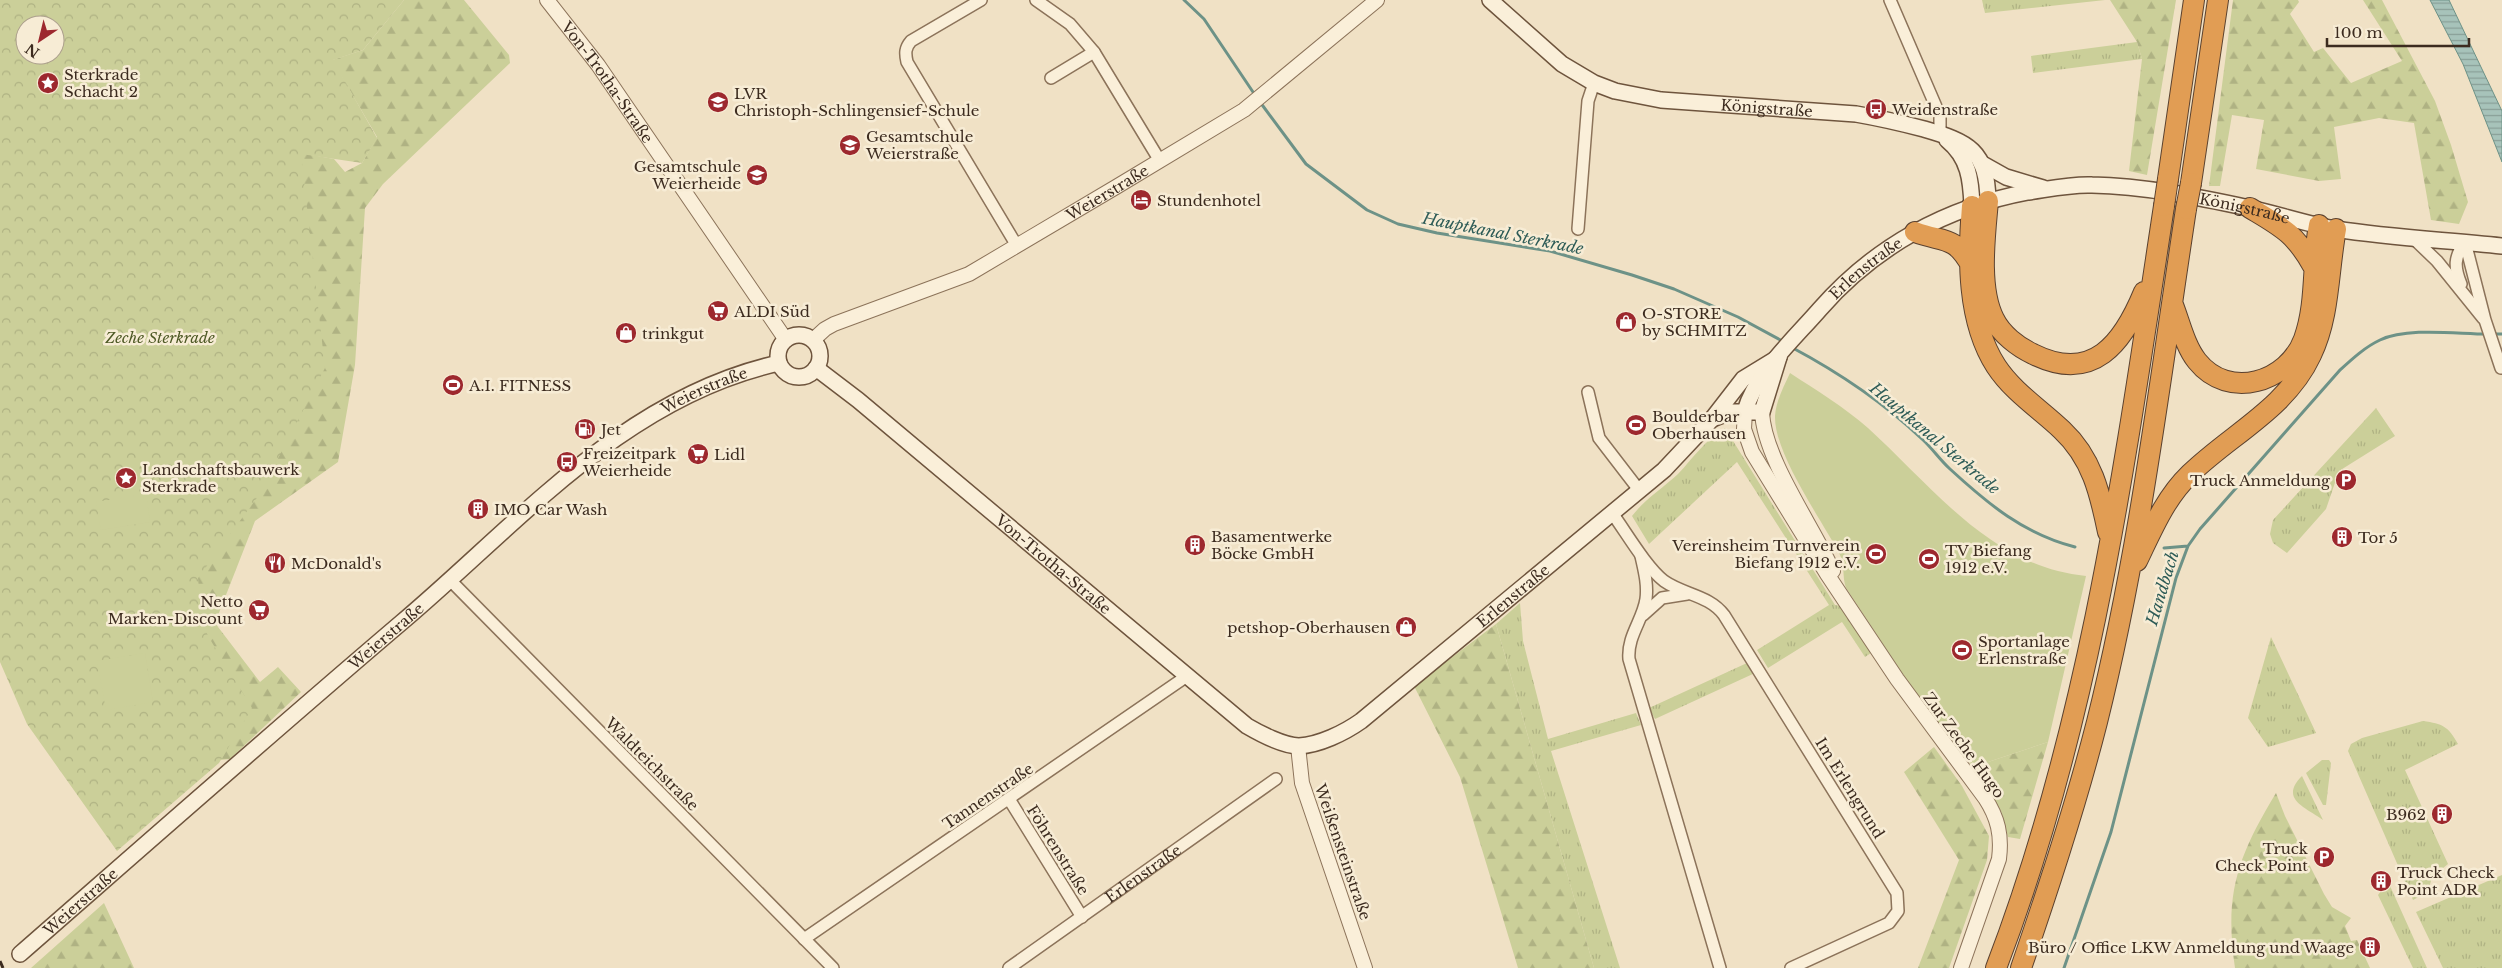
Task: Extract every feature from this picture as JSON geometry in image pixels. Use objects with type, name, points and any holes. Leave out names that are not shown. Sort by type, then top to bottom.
[{"type":"highway","points":[[1996,968],[2024,891],[2071,730],[2110,544],[2155,265],[2194,0]]},
{"type":"highway","points":[[2021,968],[2055,871],[2081,783],[2098,720],[2126,583],[2172,303],[2218,0]]},
{"type":"highway","points":[[1980,204],[1988,305],[1994,319],[2003,332],[2027,351],[2040,358],[2071,365],[2093,359],[2107,351],[2118,341],[2129,326],[2155,265]]},
{"type":"highway","points":[[1980,204],[1972,267],[1976,313],[1985,346],[2004,377],[2062,430],[2085,458],[2098,486],[2110,544]]},
{"type":"highway","points":[[2250,208],[2289,232],[2298,242],[2313,266]]},
{"type":"highway","points":[[2172,303],[2190,351],[2206,370],[2220,378],[2235,382],[2258,382],[2284,369],[2300,348],[2311,314],[2313,266],[2327,227]]},
{"type":"highway","points":[[2126,583],[2156,521],[2178,488],[2208,457],[2277,402],[2303,370],[2321,327],[2327,227]]},
{"type":"highway","points":[[1915,232],[1951,242],[1965,254],[1972,267]]},
{"type":"main road","name":"Königstraße","points":[[1490,0],[1553,57],[1594,83],[1615,91],[1650,98],[1856,114],[1880,118],[1940,134],[1965,144],[1981,163],[1987,183],[1980,204]]},
{"type":"main road","name":"Königstraße","points":[[1940,134],[1958,151],[1965,161],[1980,204]]},
{"type":"main road","points":[[1981,163],[2006,177],[2046,189]]},
{"type":"main road","name":"Königstraße","points":[[1980,204],[2046,189],[2075,186],[2111,186],[2250,208],[2327,227],[2502,246]]},
{"type":"main road","name":"Erlenstraße","points":[[1745,411],[1760,377],[1846,281],[1875,257],[1915,232],[1945,216],[1980,204]]},
{"type":"main road","points":[[798,335],[813,340],[820,354],[816,368],[808,375],[796,377],[784,371],[779,363],[779,350],[786,340],[798,335]]},
{"type":"main road","name":"Erlenstraße","points":[[1762,412],[1779,357]]},
{"type":"main road","name":"Erlenstraße","points":[[1298,746],[1339,735],[1361,721],[1672,462],[1743,380],[1779,357]]},
{"type":"main road","name":"Weierstraße","points":[[20,954],[369,648],[450,580],[561,480],[614,439],[670,405],[731,376],[779,363]]},
{"type":"main road","name":"Von-Trotha-Straße","points":[[816,368],[858,400],[1253,730],[1298,746]]},
{"type":"main road","points":[[1712,418],[1720,414],[1745,411],[1762,412]]},
{"type":"street","name":"Von-Trotha-Straße","points":[[547,0],[598,65],[786,340]]},
{"type":"street","points":[[981,0],[911,41],[906,47],[907,62],[1017,246]]},
{"type":"street","points":[[1036,0],[1070,24],[1094,52],[1160,161]]},
{"type":"street","name":"Weierstraße","points":[[813,340],[829,327],[969,274],[1160,161],[1244,110],[1377,0]]},
{"type":"street","points":[[1890,0],[1940,116],[1940,134]]},
{"type":"street","points":[[1051,78],[1094,52]]},
{"type":"street","points":[[1578,229],[1588,101],[1594,83]]},
{"type":"street","points":[[2412,237],[2432,254],[2487,324]]},
{"type":"street","points":[[2464,293],[2455,265],[2457,255],[2466,242]]},
{"type":"street","points":[[2466,242],[2487,324],[2501,368]]},
{"type":"street","points":[[1588,392],[1599,438],[1639,490]]},
{"type":"street","name":"Zur Zeche Hugo","points":[[1745,411],[1744,429],[1752,452],[1827,574],[1897,679],[1985,798],[1997,819],[2001,844],[1999,859],[1961,968]]},
{"type":"street","name":"Zur Zeche Hugo","points":[[1762,412],[1766,436],[1777,462],[1824,550],[1852,610]]},
{"type":"street","name":"Im Erlengrund","points":[[1612,513],[1660,577],[1675,588],[1711,602],[1724,615],[1898,897],[1898,911],[1889,923],[1791,968]]},
{"type":"street","name":"Im Erlengrund","points":[[1639,549],[1647,589],[1640,618],[1629,646],[1632,672],[1720,968]]},
{"type":"street","name":"Waldteichstraße","points":[[450,580],[833,968]]},
{"type":"street","name":"Im Erlengrund","points":[[1640,618],[1648,608],[1662,598],[1689,594]]},
{"type":"street","name":"Tannenstraße","points":[[804,939],[1187,676]]},
{"type":"street","name":"Weißensteinstraße","points":[[1298,746],[1302,783],[1365,968]]},
{"type":"street","name":"Erlenstraße","points":[[1009,968],[1276,779]]},
{"type":"street","name":"Föhrenstraße","points":[[1009,799],[1082,917]]},
{"type":"green space","name":"Zeche Sterkrade","points":[[0,0],[404,0],[363,50],[333,60],[377,138],[362,163],[301,154],[325,368],[259,495],[198,578],[202,621],[208,636],[252,708],[219,763],[117,851],[27,724],[0,662]]},
{"type":"green space","points":[[404,0],[464,0],[509,55],[510,63],[383,184],[365,208],[355,365],[338,462],[255,521],[215,623],[260,682],[278,667],[301,692],[230,759],[220,760],[53,370],[301,153],[334,159],[345,172],[362,163],[377,137],[332,60],[363,50]]},
{"type":"green space","points":[[1982,0],[2105,0],[1985,13]]},
{"type":"green space","points":[[2110,0],[2176,0],[2147,175],[2129,171],[2142,59],[2137,42]]},
{"type":"green space","points":[[2233,0],[2298,0],[2299,2],[2290,14],[2314,52],[2323,48],[2351,83],[2402,61],[2363,0],[2382,0],[2435,101],[2451,145],[2468,202],[2459,224],[2431,220],[2414,123],[2379,118],[2334,127],[2341,179],[2319,181],[2256,169],[2264,120],[2232,115],[2220,186],[2209,186]]},
{"type":"green space","points":[[2137,42],[2142,59],[2033,73],[2031,56]]},
{"type":"green space","points":[[1790,373],[1859,420],[1940,498],[1992,541],[2021,557],[2052,569],[2086,576],[2048,742],[1973,767],[1921,702],[1846,588],[1840,555],[1800,487],[1782,449],[1775,416],[1779,399]]},
{"type":"green space","points":[[2376,408],[2395,436],[2339,471],[2326,509],[2287,553],[2273,543],[2270,534],[2273,520]]},
{"type":"green space","points":[[1725,428],[1835,605],[1841,606],[1871,653],[1865,657],[1842,622],[1768,668],[1757,650],[1829,605],[1737,462],[1649,544],[1632,516],[1648,499],[1678,474],[1706,443]]},
{"type":"green space","points":[[146,494],[150,522],[101,530],[96,502]]},
{"type":"green space","points":[[1520,603],[1523,641],[1548,739],[1636,713],[1641,725],[1551,751],[1620,968],[1594,968],[1496,624]]},
{"type":"green space","points":[[1496,624],[1594,968],[1518,968],[1460,777],[1414,686]]},
{"type":"green space","points":[[2271,637],[2316,733],[2268,747],[2248,718]]},
{"type":"green space","points":[[145,653],[153,702],[106,710],[97,661]]},
{"type":"green space","points":[[1747,663],[1755,673],[1655,719],[1649,708]]},
{"type":"green space","points":[[2423,721],[2436,723],[2444,727],[2451,733],[2458,744],[2405,770],[2448,864],[2432,877],[2428,892],[2413,900],[2348,751],[2351,744],[2362,738]]},
{"type":"green space","points":[[2048,742],[2020,839],[2008,837],[2001,811],[1973,767]]},
{"type":"green space","points":[[1934,747],[1962,786],[1989,836],[1987,860],[1949,968],[1918,968],[1959,860],[1904,772]]},
{"type":"green space","points":[[2322,760],[2329,760],[2331,763],[2326,805],[2323,805],[2306,773]]},
{"type":"green space","points":[[2302,776],[2323,820],[2302,806],[2294,797],[2293,791]]},
{"type":"green space","points":[[2276,793],[2285,816],[2324,894],[2332,907],[2351,918],[2345,926],[2351,941],[2357,940],[2370,968],[2235,968],[2231,918],[2237,876],[2252,836]]},
{"type":"green space","points":[[2502,875],[2502,968],[2443,968],[2416,912]]},
{"type":"green space","points":[[2386,877],[2427,968],[2413,968],[2378,895],[2384,887]]},
{"type":"green space","points":[[104,903],[134,968],[31,968]]},
{"type":"water","points":[[2430,0],[2449,0],[2502,111],[2502,162],[2463,64]]},
{"type":"waterway","name":"Hauptkanal Sterkrade","points":[[1184,0],[1204,19],[1255,95]]},
{"type":"waterway","name":"Hauptkanal Sterkrade","points":[[1260,102],[1306,164],[1367,210],[1398,224],[1437,233],[1550,251],[1632,275],[1674,289],[1738,317],[1784,342]]},
{"type":"waterway","name":"Handbach","points":[[2064,968],[2111,832],[2176,578],[2188,546],[2200,529],[2340,370],[2364,350],[2374,343],[2391,336],[2418,332],[2487,334]]},
{"type":"waterway","name":"Handbach","points":[[2494,334],[2502,334]]},
{"type":"waterway","name":"Hauptkanal Sterkrade","points":[[1791,347],[1843,377],[1876,400],[1907,425],[1964,482],[1993,506],[2023,526],[2075,547]]},
{"type":"waterway","name":"Hauptkanal Sterkrade","points":[[2164,548],[2188,546]]},
{"type":"railway","points":[[0,961],[3,968]]},
{"type":"place","name":"Sterkrade Schacht 2","points":[[48,83]]},
{"type":"place","name":"LVR Christoph-Schlingensief-Schule","points":[[718,102]]},
{"type":"place","name":"Weidenstraße","points":[[1876,109]]},
{"type":"place","name":"Gesamtschule Weierstraße","points":[[850,145]]},
{"type":"place","name":"Gesamtschule Weierheide","points":[[757,175]]},
{"type":"place","name":"Stundenhotel","points":[[1141,200]]},
{"type":"place","name":"ALDI Süd","points":[[718,311]]},
{"type":"place","name":"O-STORE by SCHMITZ","points":[[1626,322]]},
{"type":"place","name":"trinkgut","points":[[626,333]]},
{"type":"place","name":"A.I. FITNESS","points":[[453,385]]},
{"type":"place","name":"Boulderbar Oberhausen","points":[[1636,425]]},
{"type":"place","name":"Jet","points":[[585,429]]},
{"type":"place","name":"Lidl","points":[[698,454]]},
{"type":"place","name":"Freizeitpark Weierheide","points":[[567,462]]},
{"type":"place","name":"Landschaftsbauwerk Sterkrade","points":[[126,478]]},
{"type":"place","name":"Truck Anmeldung","points":[[2346,480]]},
{"type":"place","name":"IMO Car Wash","points":[[478,509]]},
{"type":"place","name":"Tor 5","points":[[2342,537]]},
{"type":"place","name":"Basamentwerke Böcke GmbH","points":[[1195,545]]},
{"type":"place","name":"Vereinsheim Turnverein Biefang 1912 e.V.","points":[[1876,554]]},
{"type":"place","name":"TV Biefang 1912 e.V.","points":[[1929,559]]},
{"type":"place","name":"McDonald's","points":[[275,563]]},
{"type":"place","name":"Netto Marken-Discount","points":[[259,610]]},
{"type":"place","name":"petshop-Oberhausen","points":[[1406,627]]},
{"type":"place","name":"Sportanlage Erlenstraße","points":[[1962,650]]},
{"type":"place","name":"B962","points":[[2442,814]]},
{"type":"place","name":"Truck Check Point","points":[[2324,857]]},
{"type":"place","name":"Truck Check Point ADR","points":[[2381,881]]},
{"type":"place","name":"Büro / Office LKW Anmeldung und Waage","points":[[2370,947]]}]
